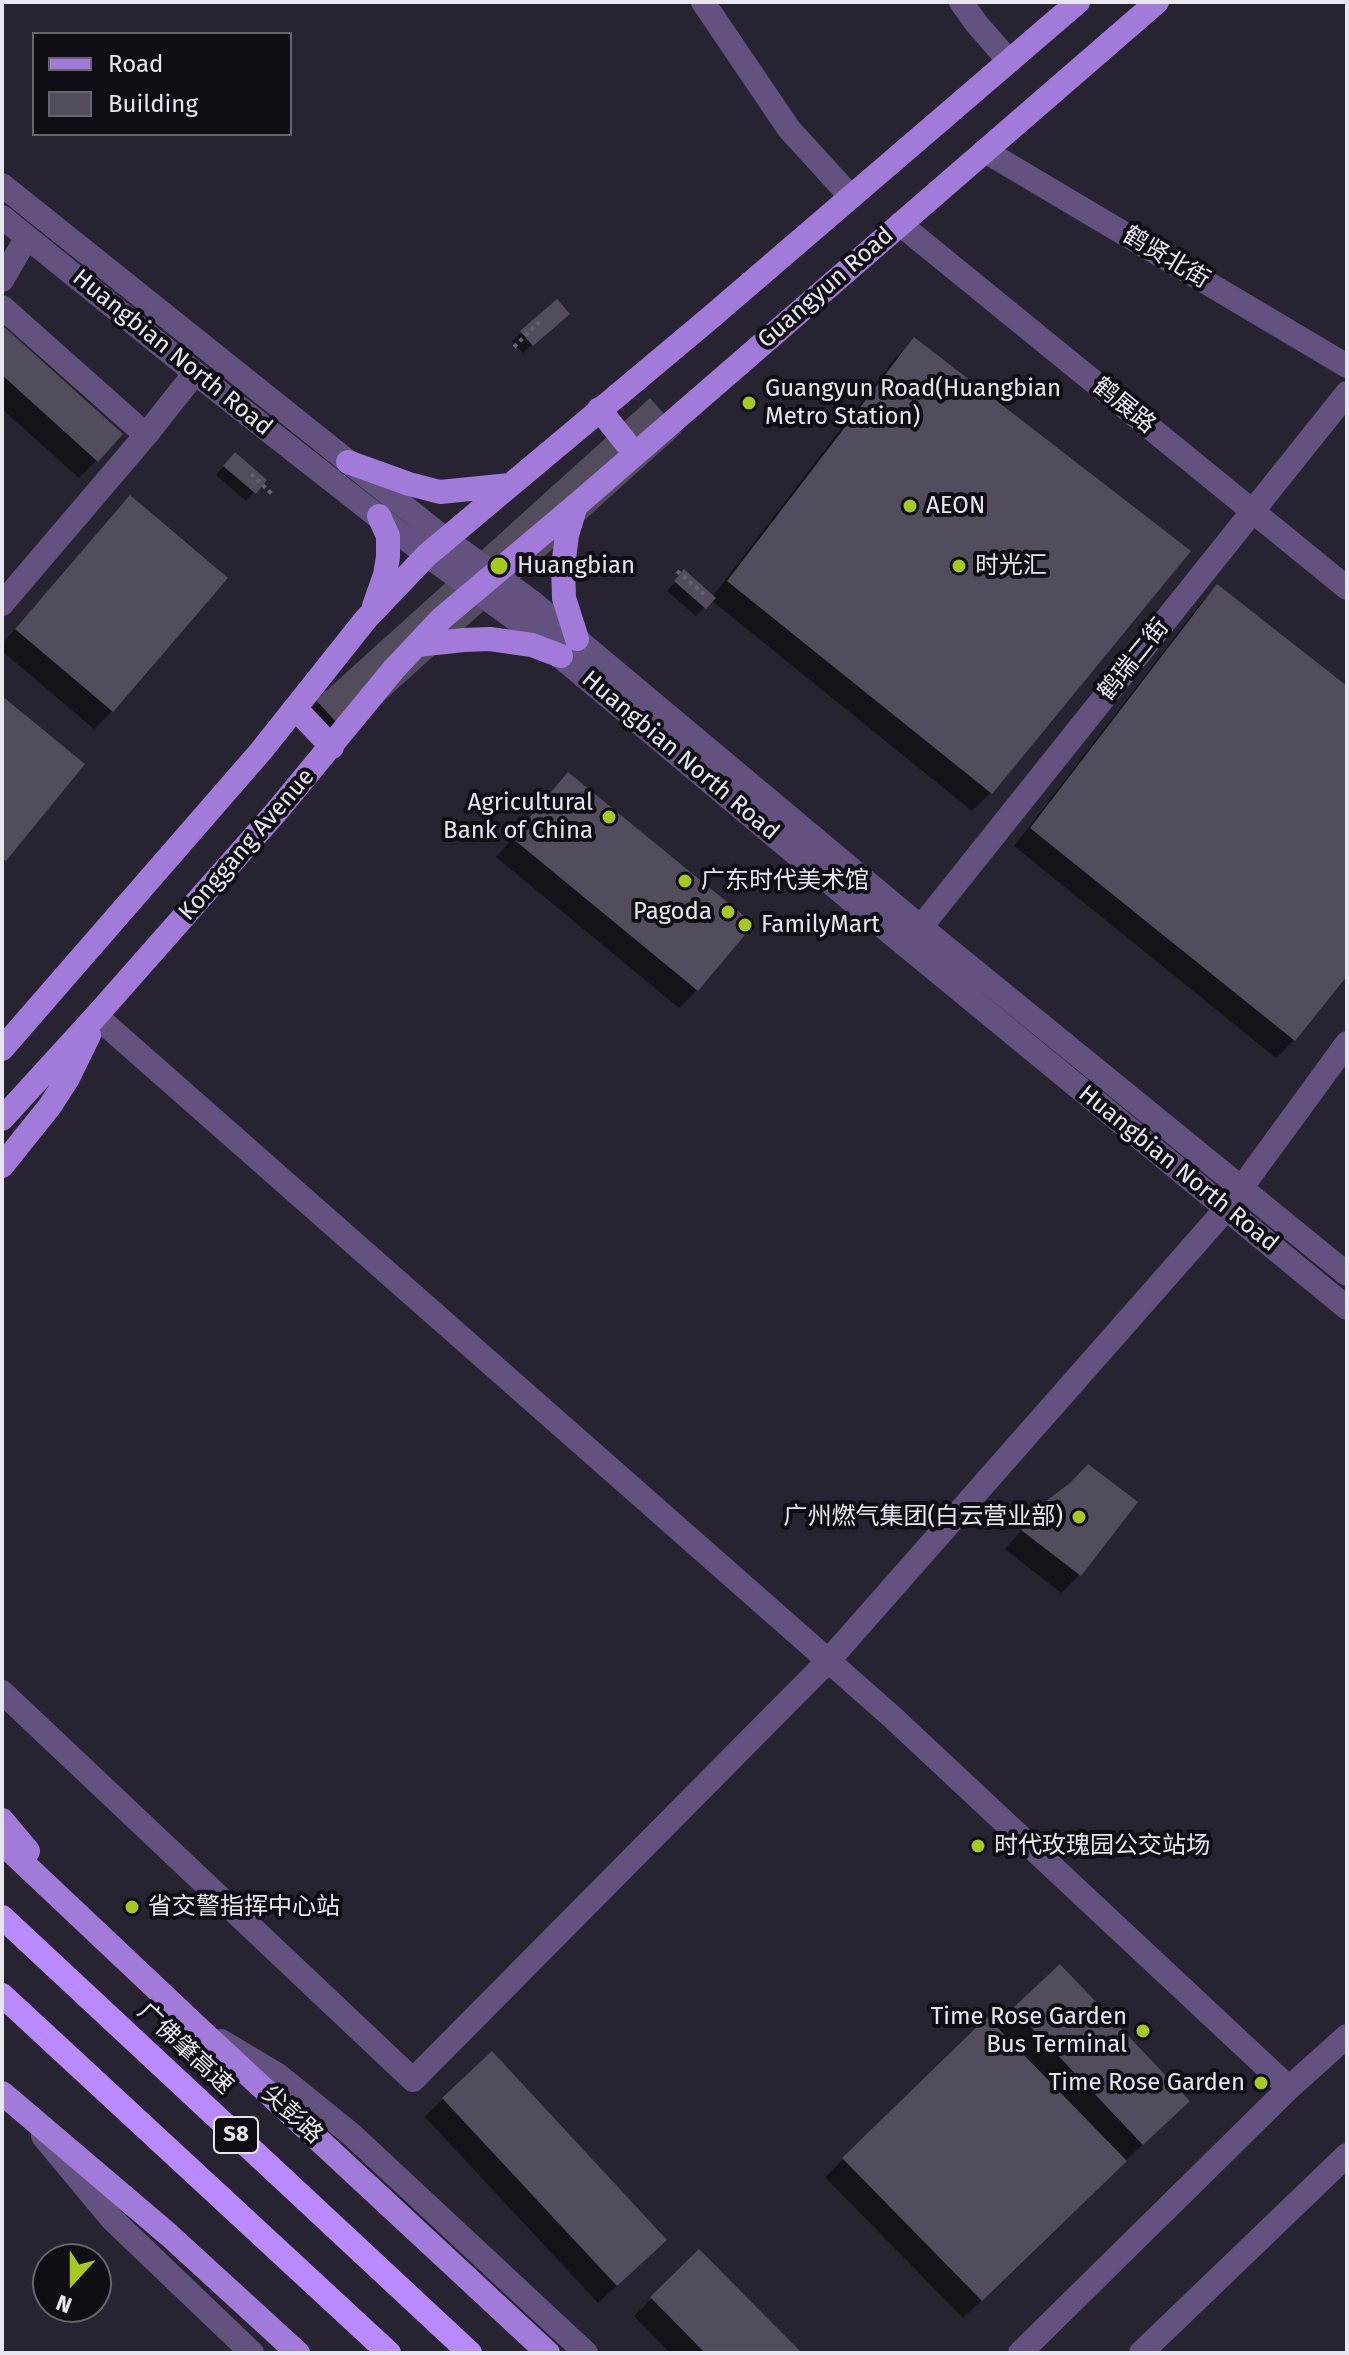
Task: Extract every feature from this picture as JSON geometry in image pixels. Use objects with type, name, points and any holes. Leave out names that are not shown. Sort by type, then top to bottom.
[{"type":"highway","name":"广佛肇高速","points":[[2,1917],[470,2353]]},
{"type":"highway","name":"S8","points":[[2,1995],[389,2353]]},
{"type":"main road","points":[[2,1049],[261,751],[339,650],[436,547],[1078,2]]},
{"type":"main road","name":"Guangyun Road","points":[[485,582],[1157,2]]},
{"type":"main road","points":[[599,409],[635,454]]},
{"type":"main road","points":[[348,462],[440,492],[510,485]]},
{"type":"main road","points":[[417,645],[490,639],[569,648],[563,567],[567,535],[576,505]]},
{"type":"main road","points":[[372,612],[388,557],[388,536],[379,516]]},
{"type":"main road","name":"Konggang Avenue","points":[[2,1119],[332,747],[394,669],[441,619],[485,582]]},
{"type":"main road","points":[[295,708],[332,747]]},
{"type":"main road","points":[[2,1025],[59,984]]},
{"type":"main road","points":[[2,1166],[50,1106],[68,1078],[83,1051],[96,1016]]},
{"type":"main road","points":[[2,1820],[59,1895]]},
{"type":"main road","name":"尖彭路","points":[[2,1843],[548,2353]]},
{"type":"main road","points":[[2,2093],[149,2218],[298,2353]]},
{"type":"street","points":[[703,2],[789,129],[851,197]]},
{"type":"street","points":[[961,2],[1009,61]]},
{"type":"street","name":"鹤贤北街","points":[[985,151],[1347,366]]},
{"type":"street","name":"Huangbian North Road","points":[[2,185],[348,462],[436,547]]},
{"type":"street","name":"Huangbian North Road","points":[[2,217],[379,516],[436,547],[569,648],[921,927],[1347,1274]]},
{"type":"street","name":"鹤展路","points":[[900,224],[1347,588]]},
{"type":"street","points":[[2,280],[27,237]]},
{"type":"street","points":[[2,307],[146,435]]},
{"type":"street","points":[[2,604],[195,373]]},
{"type":"street","name":"鹤瑞二街","points":[[921,927],[1347,393]]},
{"type":"street","name":"Huangbian North Road","points":[[569,648],[887,930],[1347,1308]]},
{"type":"street","points":[[96,1016],[829,1660],[1289,2088]]},
{"type":"street","points":[[2,1692],[413,2080],[829,1660],[1226,1209],[1347,1043]]},
{"type":"street","points":[[1098,1103],[1113,1084]]},
{"type":"street","points":[[196,2026],[278,2075],[351,2134],[586,2353]]},
{"type":"street","points":[[1020,2353],[1289,2088],[1347,2036]]},
{"type":"street","points":[[27,2116],[112,2219],[252,2353]]},
{"type":"street","points":[[1141,2353],[1347,2155]]},
{"type":"path","points":[[514,347],[542,319]]},
{"type":"path","points":[[251,474],[272,494]]},
{"type":"path","points":[[677,571],[704,594]]},
{"type":"building","points":[[557,299],[570,314],[533,346],[520,331]]},
{"type":"building","points":[[2,325],[123,434],[98,462],[2,375]]},
{"type":"building","name":"时光汇","points":[[914,337],[1191,551],[992,794],[727,581]]},
{"type":"building","name":"Huangbian","points":[[650,398],[681,433],[347,734],[316,700]]},
{"type":"building","points":[[235,452],[267,480],[256,494],[223,466]]},
{"type":"building","points":[[130,495],[228,578],[113,712],[15,629]]},
{"type":"building","points":[[684,569],[716,598],[706,609],[674,581]]},
{"type":"building","points":[[1217,584],[1347,686],[1347,976],[1295,1041],[1030,828]]},
{"type":"building","points":[[2,696],[85,764],[6,861],[2,858]]},
{"type":"building","points":[[568,772],[754,924],[698,991],[512,838]]},
{"type":"building","name":"广州燃气集团(白云营业部)","points":[[1088,1464],[1138,1502],[1081,1576],[1021,1530],[1042,1504],[1070,1483]]},
{"type":"building","points":[[1060,1964],[1190,2101],[1143,2145],[1013,2008]]},
{"type":"building","points":[[987,2017],[1127,2161],[982,2301],[842,2158]]},
{"type":"building","points":[[492,2051],[667,2240],[617,2286],[442,2098]]},
{"type":"building","points":[[699,2249],[802,2353],[705,2353],[650,2297]]},
{"type":"place","name":"Guangyun Road(Huangbian Metro Station)","points":[[749,403]]},
{"type":"place","name":"AEON","points":[[910,506]]},
{"type":"place","name":"Huangbian","points":[[499,566]]},
{"type":"place","name":"时光汇","points":[[959,566]]},
{"type":"place","name":"Agricultural Bank of China","points":[[609,817]]},
{"type":"place","name":"广东时代美术馆","points":[[685,881]]},
{"type":"place","name":"Pagoda","points":[[728,912]]},
{"type":"place","name":"FamilyMart","points":[[745,925]]},
{"type":"place","name":"广州燃气集团(白云营业部)","points":[[1079,1517]]},
{"type":"place","name":"时代玫瑰园公交站场","points":[[978,1846]]},
{"type":"place","name":"省交警指挥中心站","points":[[132,1907]]},
{"type":"place","name":"Time Rose Garden Bus Terminal","points":[[1143,2031]]},
{"type":"place","name":"Time Rose Garden","points":[[1261,2083]]}]
